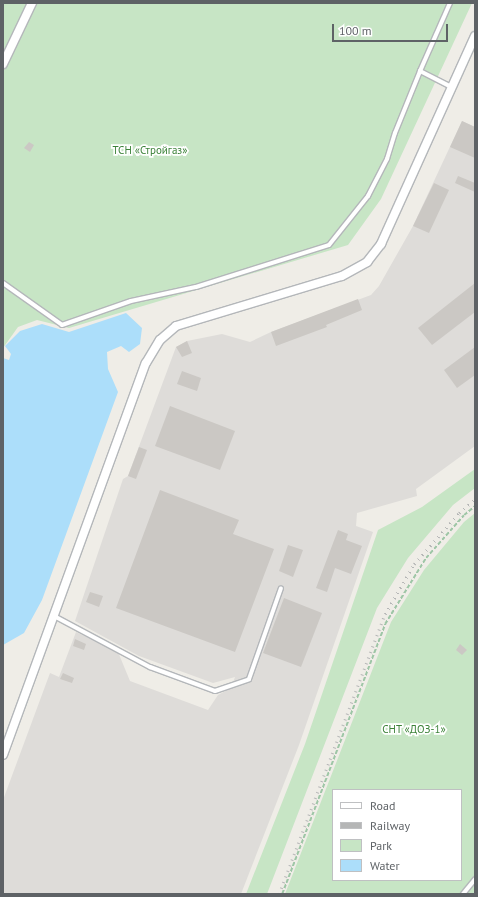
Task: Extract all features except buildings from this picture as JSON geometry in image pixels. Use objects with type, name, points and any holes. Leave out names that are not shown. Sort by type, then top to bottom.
[{"type":"street","points":[[3,64],[32,3]]},
{"type":"street","points":[[3,755],[146,363],[160,340],[176,326],[342,276],[367,262],[381,244],[475,36]]},
{"type":"lane","points":[[3,283],[62,325],[131,300],[196,287],[329,245],[368,196],[387,159],[395,133],[450,3]]},
{"type":"lane","points":[[420,72],[451,87]]},
{"type":"lane","points":[[54,616],[150,667],[214,691],[249,679],[281,588]]},
{"type":"lane","points":[[463,894],[475,879]]},
{"type":"path","points":[[282,894],[385,624],[426,558],[464,514],[475,506]]},
{"type":"shaded area","points":[[462,121],[475,127],[475,446],[416,489],[417,496],[357,513],[356,526],[373,532],[299,745],[241,894],[3,894],[3,800],[50,673],[59,677],[76,632],[118,652],[130,681],[208,710],[218,695],[231,688],[235,677],[213,683],[139,656],[75,621],[123,479],[128,476],[176,347],[187,341],[222,334],[250,342],[271,332],[371,295],[379,286],[413,226]]},
{"type":"green space","name":"ТСН «Стройгаз»","points":[[3,3],[472,3],[381,199],[348,245],[69,328],[37,320],[18,327],[3,348]]},
{"type":"green space","points":[[475,469],[475,488],[453,505],[408,558],[377,608],[267,894],[246,894],[305,744],[378,530],[422,507]]},
{"type":"green space","name":"СНТ «ДОЗ-1»","points":[[475,513],[475,894],[285,894],[391,622],[424,570],[464,522]]},
{"type":"water","points":[[126,313],[142,328],[140,344],[129,352],[121,346],[107,352],[108,369],[118,392],[42,600],[24,633],[3,645],[3,358],[9,360],[11,354],[5,346],[20,331],[42,324],[69,332]]},
{"type":"railway","points":[[279,894],[385,614],[414,564],[459,513],[475,499]]}]
